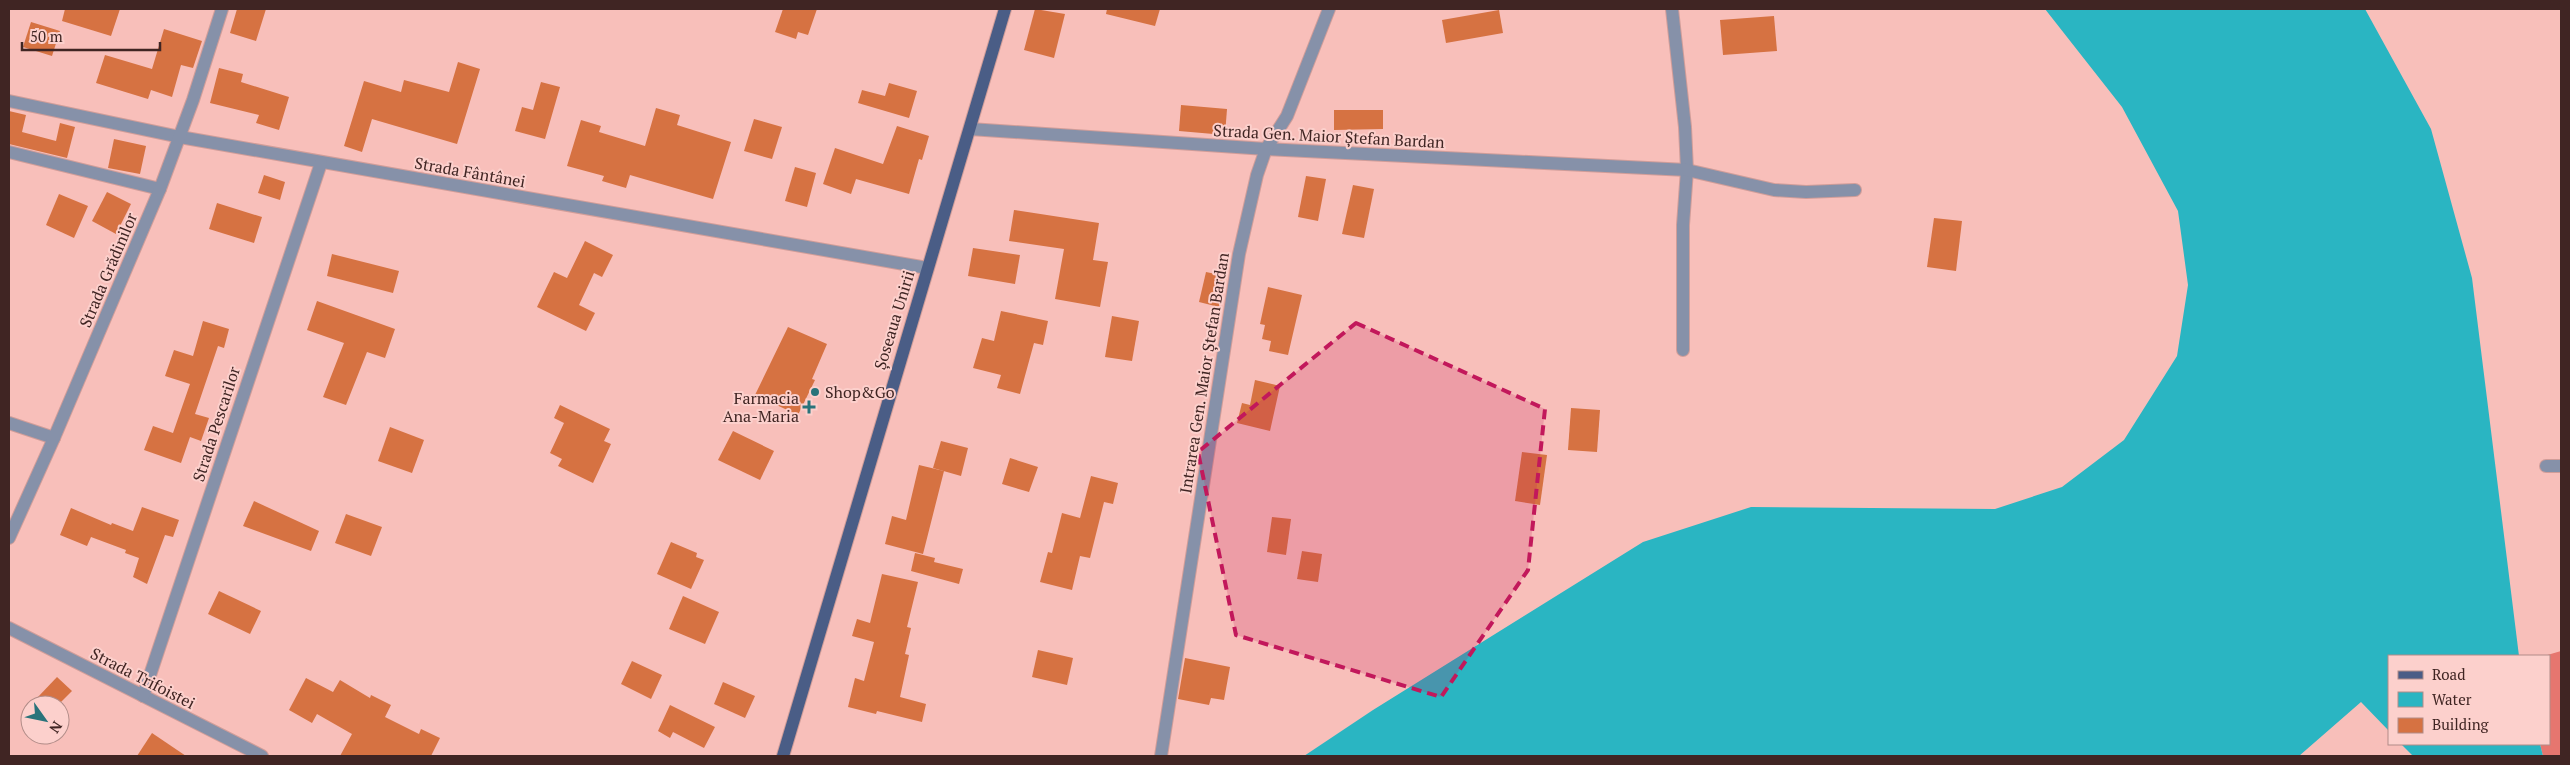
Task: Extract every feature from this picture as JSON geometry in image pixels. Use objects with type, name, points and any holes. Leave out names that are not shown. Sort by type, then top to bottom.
[{"type":"main road","name":"Șoseaua Unirii","points":[[782,756],[1005,9]]},
{"type":"street","name":"Strada Grădinilor","points":[[9,538],[54,438],[160,189],[180,137],[222,9]]},
{"type":"street","name":"Intrarea Gen. Maior Ștefan Bardan","points":[[1161,756],[1239,254],[1257,174],[1266,150],[1286,116],[1329,9]]},
{"type":"street","points":[[1672,9],[1685,127],[1687,170],[1683,225],[1683,350]]},
{"type":"street","name":"Strada Fântânei","points":[[9,101],[180,137],[321,163],[927,268]]},
{"type":"street","name":"Strada Gen. Maior Ștefan Bardan","points":[[970,128],[1266,150],[1687,170],[1774,190],[1806,192],[1855,190]]},
{"type":"street","points":[[9,152],[160,189]]},
{"type":"street","name":"Strada Pescarilor","points":[[143,696],[321,163]]},
{"type":"street","points":[[9,423],[54,438]]},
{"type":"street","points":[[2546,466],[2561,466]]},
{"type":"street","name":"Strada Trifoistei","points":[[9,628],[262,756]]},
{"type":"highlighted area","points":[[1356,323],[1545,409],[1528,570],[1441,697],[1236,635],[1198,452]]},
{"type":"shaded area","points":[[2561,651],[2561,756],[2543,756],[2540,745],[2550,745],[2550,655],[2547,655]]},
{"type":"water","points":[[2045,9],[2365,9],[2431,129],[2472,278],[2519,655],[2388,655],[2388,730],[2361,702],[2299,756],[1304,756],[1373,710],[1643,542],[1751,507],[1995,509],[2062,487],[2124,440],[2177,356],[2188,285],[2178,211],[2122,107]]},
{"type":"water","points":[[2402,745],[2540,745],[2543,756],[2413,756]]},
{"type":"building","points":[[65,9],[120,9],[111,36],[62,21]]},
{"type":"building","points":[[237,9],[266,9],[256,41],[230,33]]},
{"type":"building","points":[[783,9],[817,9],[808,35],[798,32],[796,39],[775,32]]},
{"type":"building","points":[[1035,9],[1065,14],[1054,58],[1024,50]]},
{"type":"building","points":[[1107,9],[1160,9],[1155,26],[1106,14]]},
{"type":"building","points":[[1499,10],[1503,33],[1446,43],[1442,20]]},
{"type":"building","points":[[1774,16],[1777,51],[1723,55],[1720,20]]},
{"type":"building","points":[[31,22],[60,31],[52,56],[23,47]]},
{"type":"building","points":[[164,29],[202,41],[193,68],[181,65],[172,97],[151,90],[148,99],[96,83],[105,55],[152,69]]},
{"type":"building","points":[[458,62],[480,69],[457,144],[372,119],[362,152],[344,146],[364,81],[401,92],[404,80],[449,92]]},
{"type":"building","points":[[219,68],[243,74],[241,82],[289,97],[279,130],[256,123],[259,115],[210,103]]},
{"type":"building","points":[[541,82],[560,87],[545,139],[515,131],[522,107],[533,110]]},
{"type":"building","points":[[889,83],[917,91],[909,118],[858,103],[862,90],[885,96]]},
{"type":"building","points":[[1181,105],[1227,109],[1225,135],[1179,131]]},
{"type":"building","points":[[656,108],[680,115],[677,125],[731,142],[713,199],[630,175],[626,188],[602,181],[604,176],[567,166],[581,120],[601,126],[599,132],[645,146]]},
{"type":"building","points":[[1334,110],[1383,110],[1383,129],[1334,130]]},
{"type":"building","points":[[9,111],[26,115],[22,132],[56,141],[60,123],[75,127],[67,158],[9,144]]},
{"type":"building","points":[[754,119],[782,127],[772,159],[744,151]]},
{"type":"building","points":[[897,126],[929,136],[922,160],[919,159],[909,194],[856,179],[851,194],[823,184],[835,148],[883,164]]},
{"type":"building","points":[[114,139],[146,146],[140,174],[108,168]]},
{"type":"building","points":[[795,167],[816,173],[807,207],[785,201]]},
{"type":"building","points":[[264,175],[285,182],[280,200],[258,193]]},
{"type":"building","points":[[1306,176],[1326,179],[1318,221],[1298,217]]},
{"type":"building","points":[[1353,185],[1374,189],[1364,238],[1342,234]]},
{"type":"building","points":[[107,192],[131,204],[116,234],[92,221]]},
{"type":"building","points":[[59,194],[88,206],[74,238],[46,225]]},
{"type":"building","points":[[217,203],[262,217],[254,243],[209,229]]},
{"type":"building","points":[[1014,210],[1099,223],[1093,260],[1108,262],[1100,307],[1055,299],[1064,249],[1009,241]]},
{"type":"building","points":[[1934,218],[1962,221],[1956,271],[1927,267]]},
{"type":"building","points":[[585,241],[613,255],[602,277],[594,273],[579,305],[595,313],[586,331],[537,307],[554,272],[567,278]]},
{"type":"building","points":[[973,248],[1020,255],[1015,284],[968,276]]},
{"type":"building","points":[[332,254],[399,271],[393,293],[327,276]]},
{"type":"building","points":[[1206,272],[1225,276],[1219,307],[1199,302]]},
{"type":"building","points":[[1268,287],[1302,295],[1288,355],[1269,351],[1271,341],[1262,339],[1265,325],[1260,324]]},
{"type":"building","points":[[317,301],[395,329],[385,358],[367,352],[346,405],[323,397],[344,343],[307,330]]},
{"type":"building","points":[[1001,311],[1048,321],[1043,345],[1034,343],[1020,394],[997,388],[1001,375],[973,368],[982,338],[994,341]]},
{"type":"building","points":[[1112,316],[1139,321],[1132,361],[1105,357]]},
{"type":"building","points":[[203,321],[229,329],[224,348],[218,346],[195,414],[209,418],[201,441],[190,437],[181,463],[144,450],[153,426],[173,433],[190,384],[165,376],[174,350],[193,356]]},
{"type":"building","points":[[788,327],[827,344],[812,379],[815,380],[798,415],[755,395]]},
{"type":"building","points":[[1255,380],[1280,386],[1270,431],[1237,423],[1242,403],[1250,405]]},
{"type":"building","points":[[560,405],[610,429],[604,441],[611,444],[593,483],[558,466],[562,459],[550,453],[564,423],[554,418]]},
{"type":"building","points":[[1571,408],[1600,410],[1597,452],[1568,450]]},
{"type":"building","points":[[390,427],[424,440],[412,473],[378,461]]},
{"type":"building","points":[[733,431],[774,451],[760,480],[718,460]]},
{"type":"building","points":[[941,441],[968,448],[961,476],[933,468]]},
{"type":"building","points":[[1522,452],[1547,455],[1540,505],[1515,501]]},
{"type":"building","points":[[1010,458],[1038,467],[1029,492],[1002,484]]},
{"type":"building","points":[[919,465],[944,471],[923,554],[885,544],[892,516],[906,520]]},
{"type":"building","points":[[1091,476],[1118,483],[1113,504],[1104,502],[1090,558],[1080,556],[1072,590],[1040,582],[1048,552],[1052,553],[1062,513],[1080,518]]},
{"type":"building","points":[[254,501],[319,531],[311,551],[243,526]]},
{"type":"building","points":[[142,507],[179,520],[173,537],[165,535],[147,584],[133,577],[139,558],[125,553],[126,550],[91,537],[87,546],[60,535],[71,508],[111,525],[112,523],[133,531]]},
{"type":"building","points":[[346,514],[382,527],[371,556],[335,543]]},
{"type":"building","points":[[1272,517],[1291,519],[1286,555],[1267,552]]},
{"type":"building","points":[[671,542],[697,553],[696,557],[704,560],[691,589],[657,574]]},
{"type":"building","points":[[1302,551],[1322,554],[1318,582],[1297,579]]},
{"type":"building","points":[[915,553],[935,558],[934,562],[963,569],[959,584],[911,571]]},
{"type":"building","points":[[882,574],[918,582],[907,627],[911,628],[905,654],[909,655],[900,697],[926,704],[922,722],[877,711],[876,714],[848,707],[855,678],[864,681],[874,642],[852,636],[857,619],[870,623]]},
{"type":"building","points":[[219,591],[261,611],[250,634],[208,614]]},
{"type":"building","points":[[683,596],[719,612],[705,644],[669,629]]},
{"type":"building","points":[[1038,650],[1073,658],[1067,685],[1032,677]]},
{"type":"building","points":[[1185,658],[1230,667],[1224,700],[1211,698],[1209,705],[1178,699]]},
{"type":"building","points":[[632,661],[662,675],[651,699],[621,684]]},
{"type":"building","points":[[57,677],[72,691],[68,695],[40,695]]},
{"type":"building","points":[[306,678],[333,692],[340,680],[370,698],[371,695],[391,705],[385,717],[419,734],[421,729],[440,738],[431,756],[340,756],[352,734],[317,714],[312,723],[289,710]]},
{"type":"building","points":[[723,682],[755,696],[745,718],[714,704]]},
{"type":"building","points":[[670,705],[715,727],[704,748],[673,732],[670,738],[658,731]]},
{"type":"building","points":[[152,733],[186,756],[137,756]]},
{"type":"place","name":"Shop&Go","points":[[815,392]]},
{"type":"place","name":"Farmacia Ana-Maria","points":[[809,407]]}]
